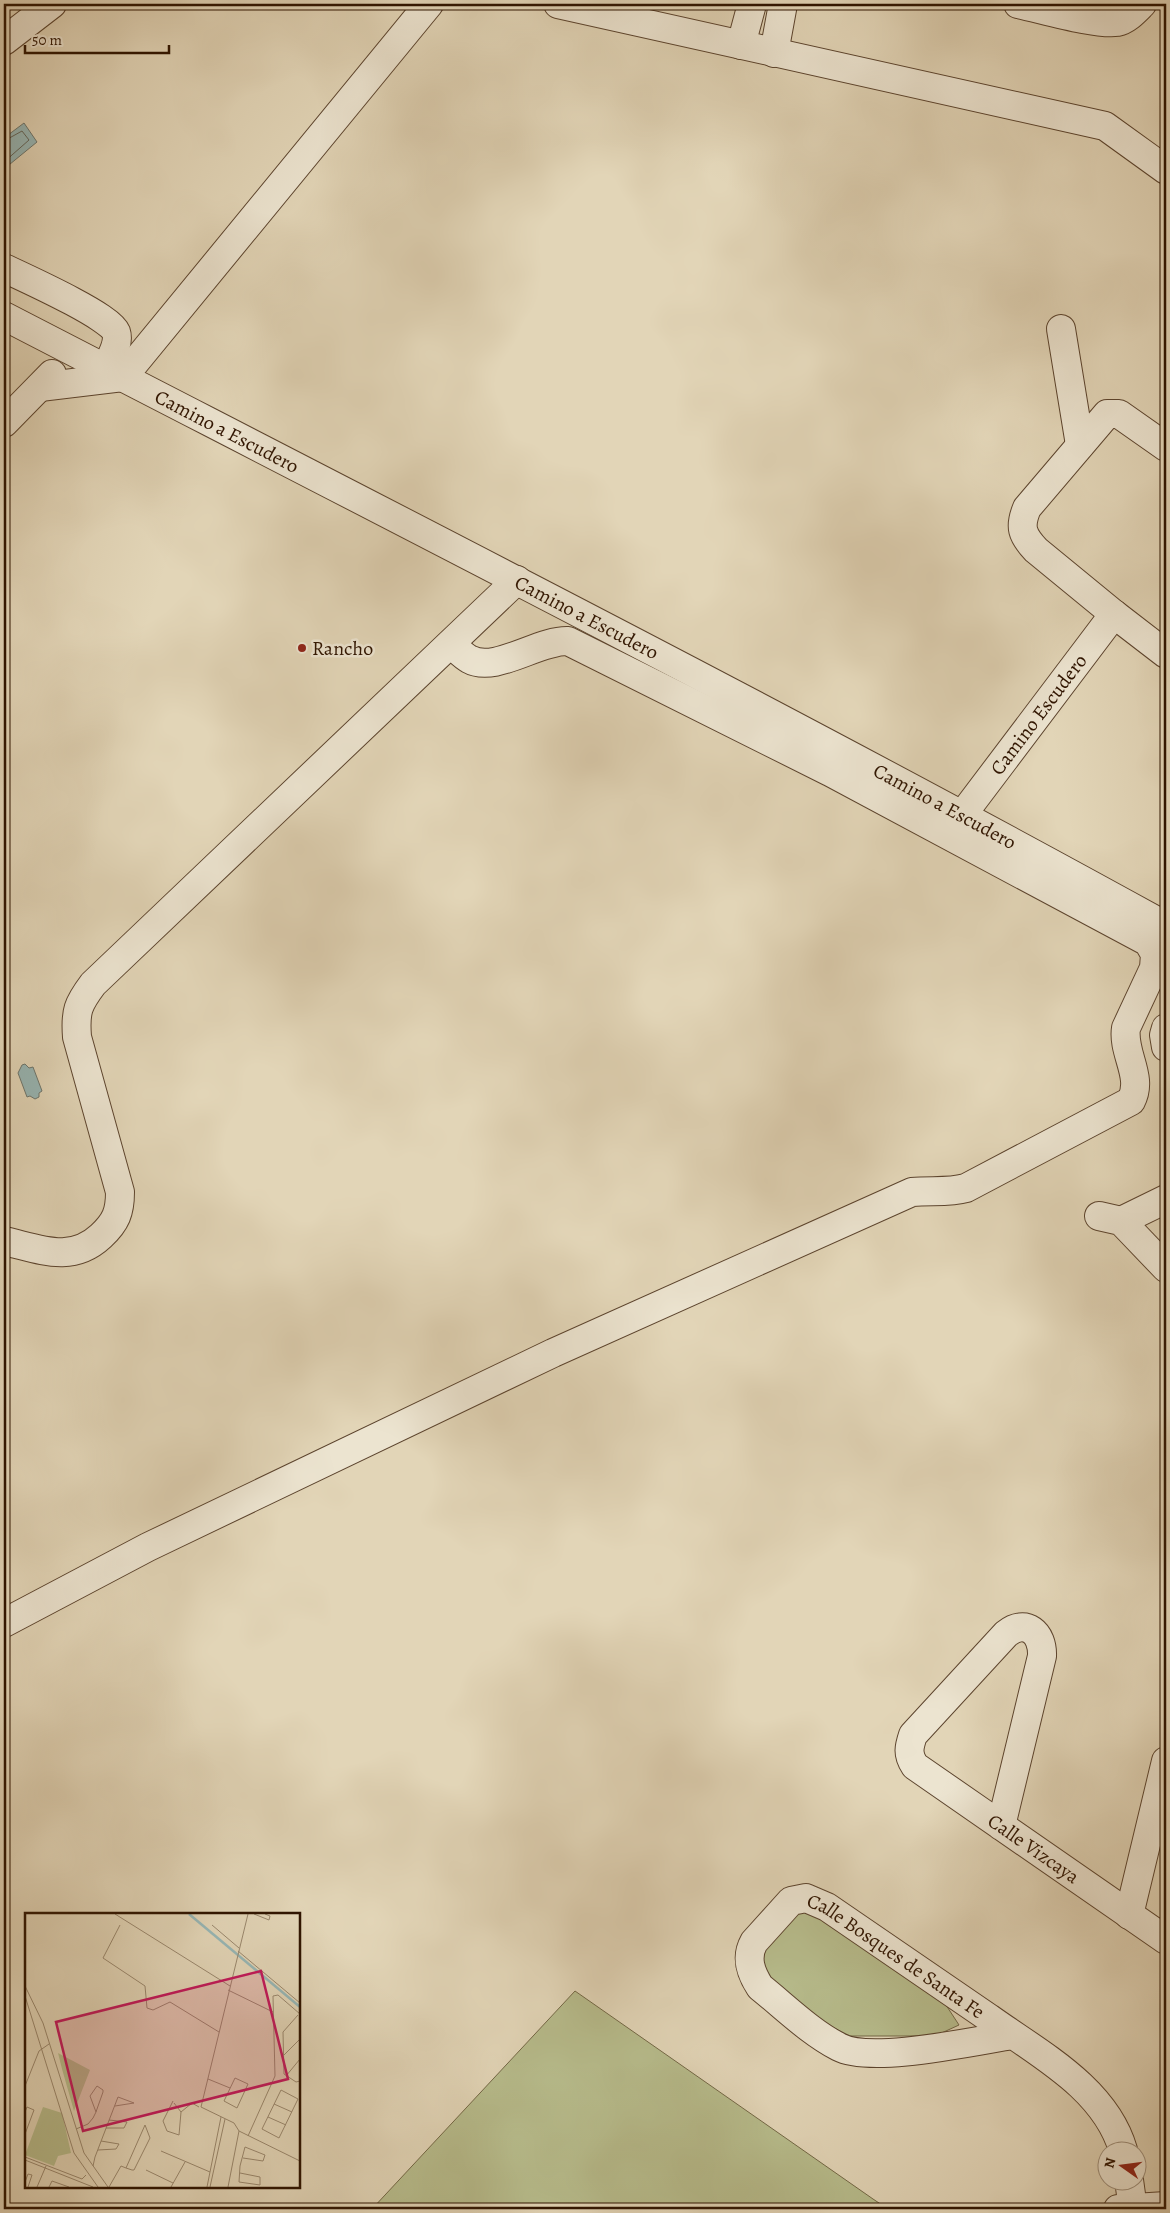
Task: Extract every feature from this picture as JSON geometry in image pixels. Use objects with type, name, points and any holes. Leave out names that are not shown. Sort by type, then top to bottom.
[{"type":"street","points":[[4,41],[52,4]]},
{"type":"street","points":[[40,387],[114,373],[429,4]]},
{"type":"street","points":[[558,4],[1105,126],[1166,170]]},
{"type":"street","points":[[741,45],[752,4]]},
{"type":"street","points":[[774,53],[783,4]]},
{"type":"street","points":[[1018,4],[1104,22],[1119,22],[1133,7]]},
{"type":"street","points":[[4,268],[107,321],[114,328],[117,338],[114,373]]},
{"type":"street","name":"Camino a Escudero","points":[[4,316],[517,580],[963,814],[1166,926]]},
{"type":"street","points":[[1061,329],[1080,445]]},
{"type":"street","points":[[4,423],[72,351]]},
{"type":"street","points":[[1166,447],[1127,419],[1114,413],[1107,414],[1027,508],[1022,526],[1025,538],[1036,550],[1166,654]]},
{"type":"street","points":[[4,1241],[59,1252],[80,1251],[91,1246],[114,1224],[119,1214],[120,1192],[77,1037],[76,1016],[80,1000],[93,984],[517,580]]},
{"type":"street","name":"Camino Escudero","points":[[963,814],[1114,614]]},
{"type":"street","points":[[4,1623],[148,1547],[553,1353],[912,1192],[932,1190],[956,1191],[966,1188],[1131,1101],[1136,1092],[1136,1082],[1124,1039],[1126,1028],[1154,968],[1155,954],[1148,942],[830,772],[568,641],[548,643],[488,663],[468,659],[451,644]]},
{"type":"street","points":[[1166,1028],[1164,1035],[1166,1047]]},
{"type":"street","points":[[1166,1199],[1110,1219],[1166,1268]]},
{"type":"street","name":"Calle Vizcaya","points":[[1001,1826],[1042,1656],[1042,1646],[1039,1638],[1028,1628],[1017,1626],[1006,1634],[913,1735],[908,1751],[910,1758],[915,1766],[1001,1826],[1129,1915],[1166,1940]]},
{"type":"street","points":[[1129,1915],[1166,1760]]},
{"type":"street","name":"Calle Bosques de Santa Fe","points":[[1013,2035],[889,2053],[864,2054],[841,2048],[822,2037],[760,1987],[752,1970],[750,1951],[754,1942],[791,1901],[806,1898],[827,1907],[1013,2035],[1072,2078],[1100,2104],[1111,2121],[1119,2140]]},
{"type":"street","points":[[1100,2104],[1106,2140]]},
{"type":"street","points":[[1117,2190],[1124,2209]]},
{"type":"street","points":[[1124,2209],[1127,2190]]},
{"type":"street","points":[[1124,2209],[1166,2206]]},
{"type":"green space","points":[[809,1909],[946,2005],[959,2025],[935,2036],[850,2036],[822,2022],[760,1972],[757,1956],[798,1912]]},
{"type":"green space","points":[[575,1991],[873,2199],[888,2209],[372,2209]]},
{"type":"water","points":[[24,123],[37,142],[4,169],[4,138]]},
{"type":"water","points":[[25,1064],[29,1068],[33,1067],[42,1091],[39,1093],[39,1097],[35,1099],[30,1096],[27,1097],[18,1073],[22,1065]]},
{"type":"place","name":"Rancho","points":[[302,648]]}]
